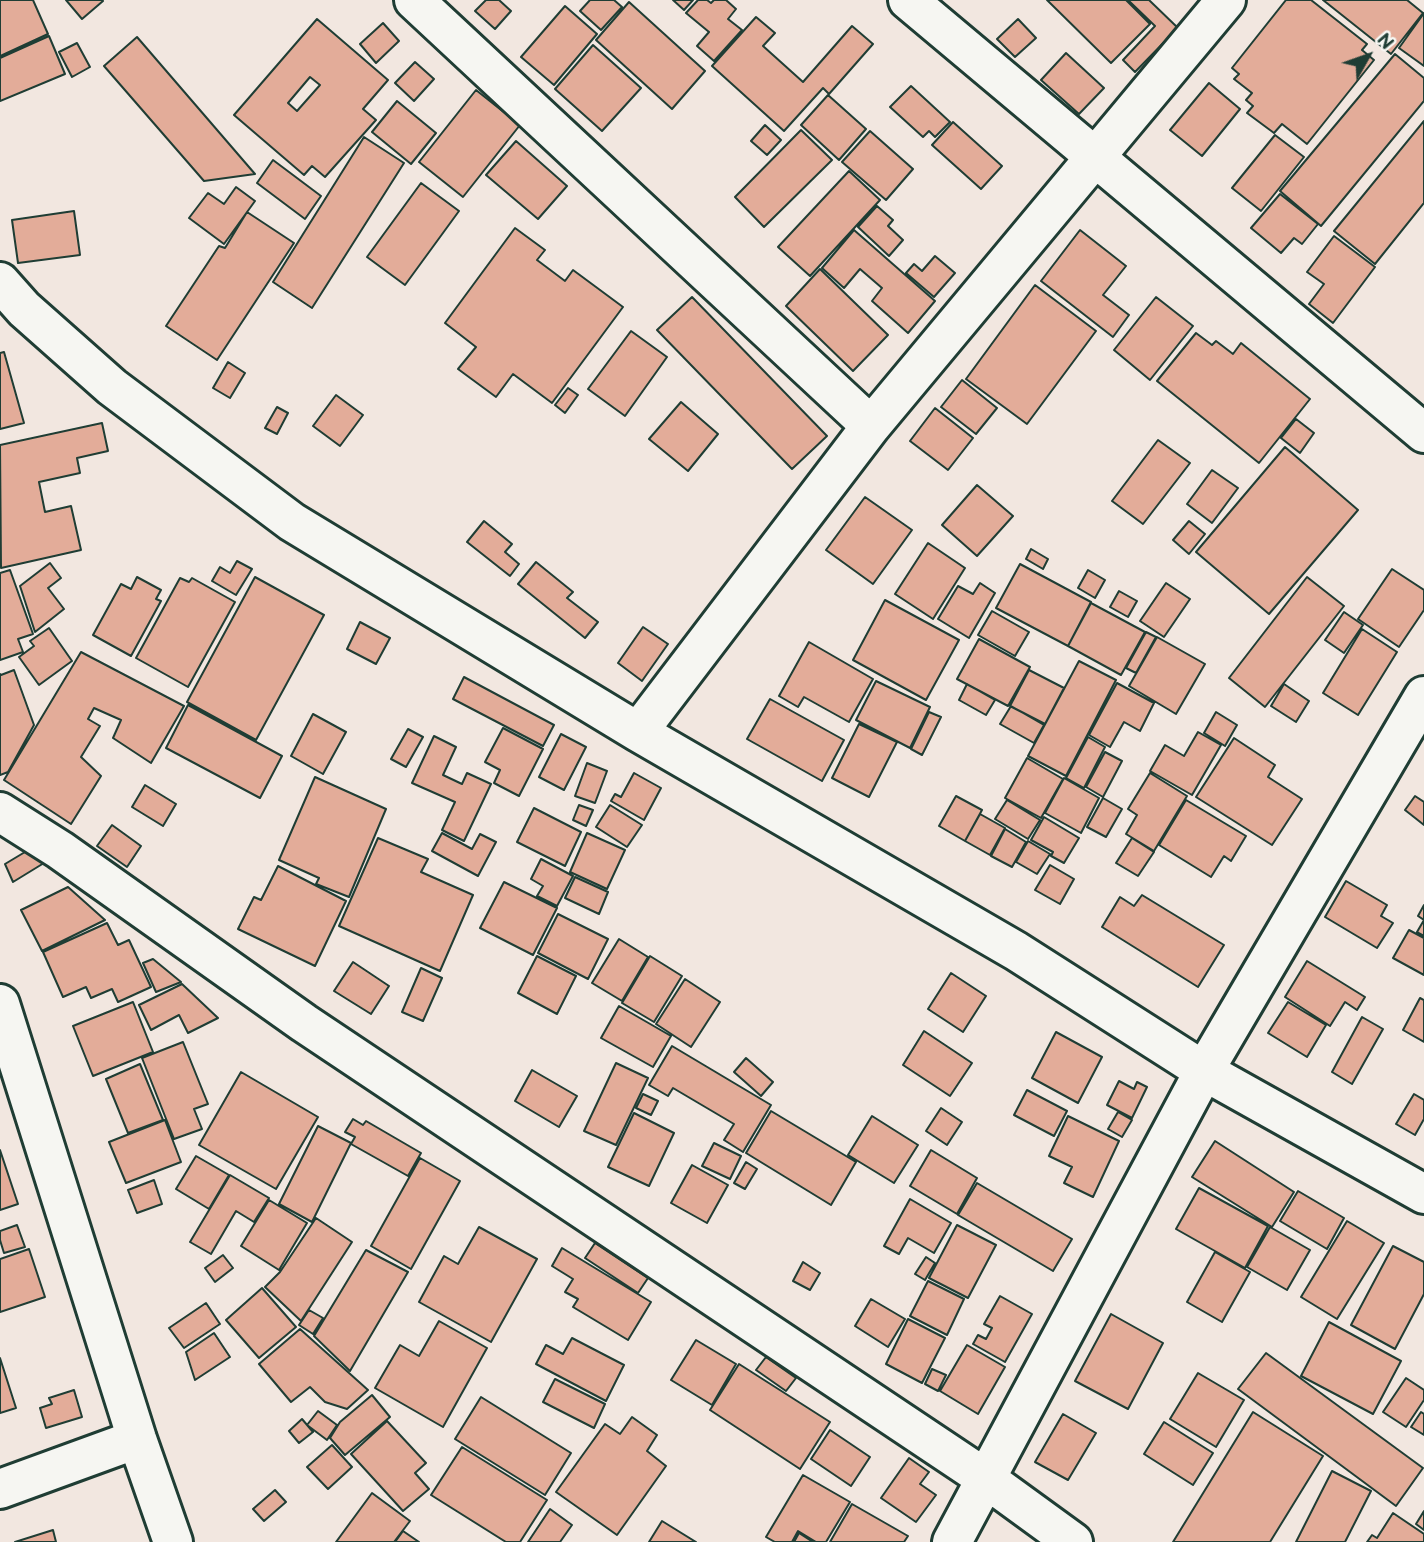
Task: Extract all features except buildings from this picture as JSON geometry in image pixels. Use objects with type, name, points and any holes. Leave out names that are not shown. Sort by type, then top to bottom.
[{"type":"street","points":[[414,0],[871,426]]},
{"type":"street","points":[[908,0],[1424,433]]},
{"type":"street","points":[[638,732],[871,426],[1226,0]]},
{"type":"street","points":[[0,282],[24,309],[111,387],[292,522],[638,732],[1016,951],[1204,1071],[1424,1194]]},
{"type":"street","points":[[952,1542],[1204,1071],[1424,696]]},
{"type":"street","points":[[0,812],[60,850],[304,1023],[985,1478],[1073,1542]]},
{"type":"street","points":[[0,1004],[137,1439],[173,1542]]},
{"type":"street","points":[[0,1489],[137,1439]]}]
